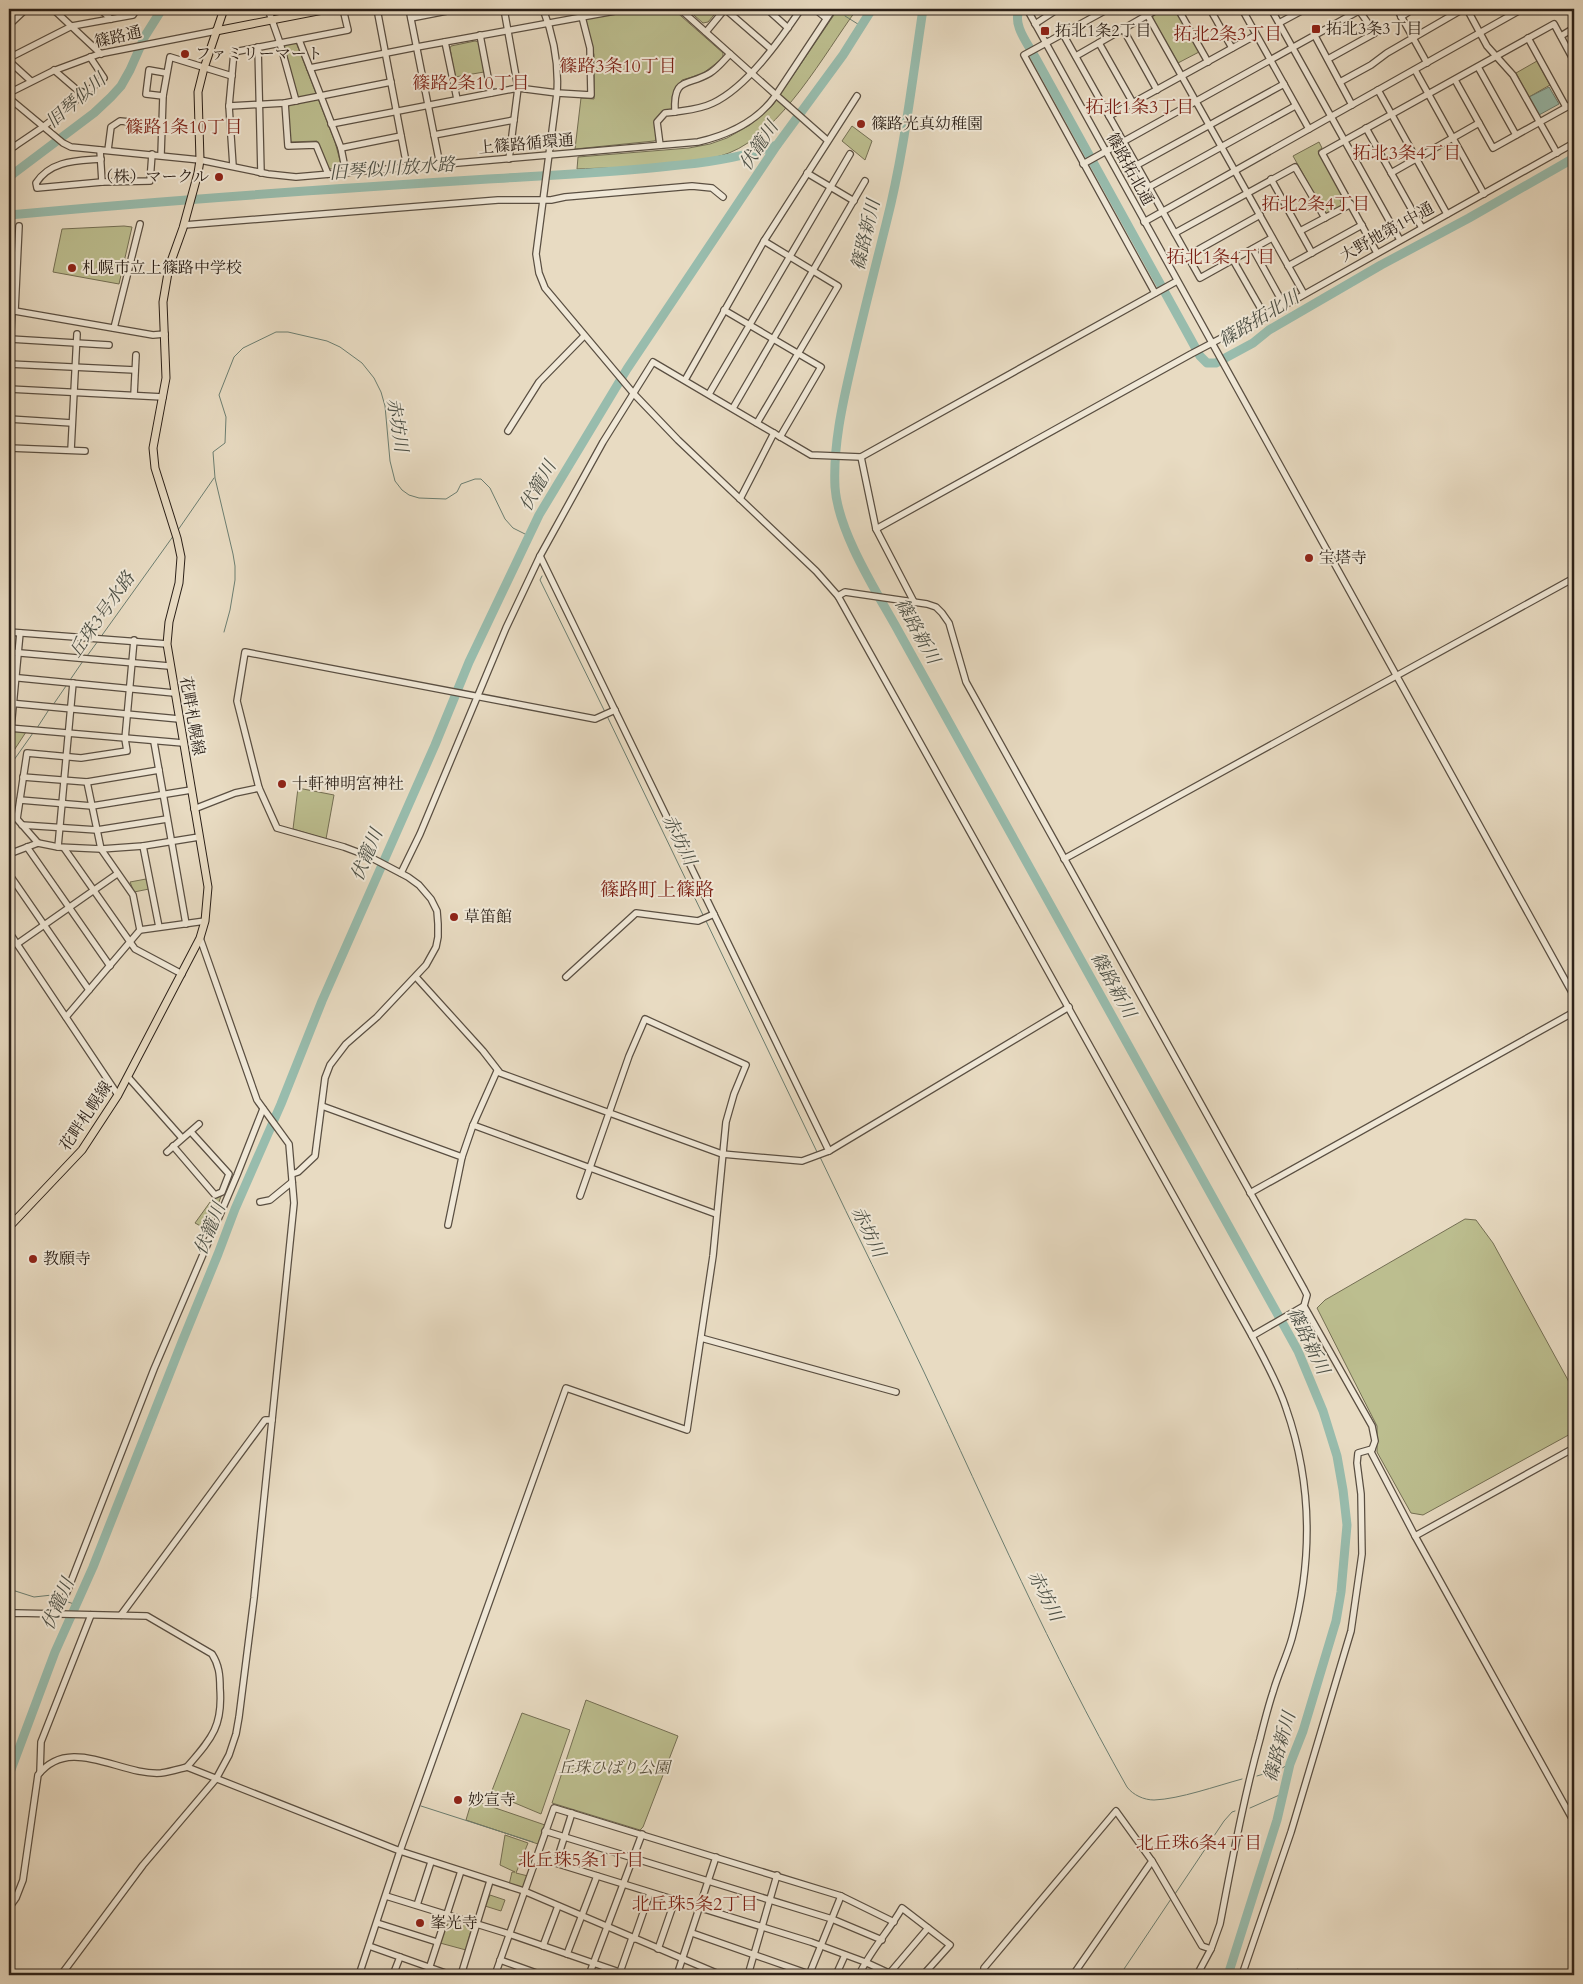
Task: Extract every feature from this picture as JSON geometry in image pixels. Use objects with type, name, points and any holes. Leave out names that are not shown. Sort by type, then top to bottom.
[{"type":"main road","points":[[200,160],[198,92],[224,9]]},
{"type":"main road","name":"篠路通","points":[[216,31],[328,9]]},
{"type":"main road","name":"花畔札幌線","points":[[9,1227],[82,1150],[118,1095],[200,938],[205,921],[208,887],[169,666],[167,644],[169,622],[180,574],[181,557],[155,468],[153,448],[167,364],[162,302],[166,279],[184,225],[200,160]]},
{"type":"street","points":[[9,24],[26,9]]},
{"type":"street","points":[[53,9],[101,54]]},
{"type":"street","points":[[100,9],[111,19]]},
{"type":"street","points":[[31,81],[9,59],[72,26],[133,15],[137,9]]},
{"type":"street","points":[[268,9],[280,43],[296,101]]},
{"type":"street","points":[[233,166],[229,106],[234,52],[348,30],[343,9]]},
{"type":"street","points":[[377,9],[408,167]]},
{"type":"street","points":[[409,9],[440,165]]},
{"type":"street","points":[[411,18],[457,9]]},
{"type":"street","points":[[504,9],[518,88],[509,159]]},
{"type":"street","points":[[542,9],[557,54],[558,93],[536,254],[539,273],[545,288],[584,336],[678,440],[816,571],[838,596],[1252,1336],[1286,1406],[1299,1450],[1306,1495],[1308,1539],[1304,1584],[1292,1640],[1272,1692],[1252,1767],[1220,1924],[1211,1949],[1197,1975]]},
{"type":"street","points":[[331,124],[518,88],[591,95],[590,48],[580,9]]},
{"type":"street","points":[[310,68],[626,9]]},
{"type":"street","points":[[680,9],[827,140]]},
{"type":"street","points":[[706,32],[725,9],[771,50]]},
{"type":"street","points":[[767,9],[788,28]]},
{"type":"street","points":[[660,145],[657,122],[665,113],[696,109],[728,95],[771,50],[801,9]]},
{"type":"street","points":[[815,9],[826,18]]},
{"type":"street","name":"上篠路循環通","points":[[43,127],[71,147],[200,160],[261,173],[296,177],[698,142],[730,133],[748,122],[776,95],[833,9]]},
{"type":"street","name":"篠路拓北通","points":[[1027,9],[1176,282],[1574,996]]},
{"type":"street","points":[[1035,24],[1051,11],[1058,9]]},
{"type":"street","points":[[1108,9],[1024,56],[1156,293]]},
{"type":"street","points":[[1076,56],[1123,29],[1146,12],[1158,9]]},
{"type":"street","points":[[1178,9],[1208,62]]},
{"type":"street","points":[[1210,9],[1232,48]]},
{"type":"street","points":[[1242,9],[1309,130]]},
{"type":"street","points":[[1271,9],[1400,240]]},
{"type":"street","points":[[1084,163],[1360,9],[1375,33],[1328,59]]},
{"type":"street","points":[[1397,9],[1427,63]]},
{"type":"street","points":[[1401,17],[1413,9]]},
{"type":"street","points":[[1340,82],[1465,9],[1487,46],[1513,75],[1556,153]]},
{"type":"street","points":[[1144,222],[1522,9]]},
{"type":"street","points":[[1279,23],[1301,10]]},
{"type":"street","points":[[1146,12],[1304,294]]},
{"type":"street","points":[[1377,253],[1322,153],[1554,24],[1574,61]]},
{"type":"street","points":[[1561,36],[1574,28]]},
{"type":"street","points":[[1123,29],[1157,90]]},
{"type":"street","name":"篠路通","points":[[9,94],[54,70],[90,57],[216,31]]},
{"type":"street","points":[[1064,34],[1200,278],[1272,238]]},
{"type":"street","points":[[480,35],[491,93]]},
{"type":"street","points":[[1109,116],[1256,35]]},
{"type":"street","points":[[1314,36],[1352,105]]},
{"type":"street","points":[[1528,38],[1566,108]]},
{"type":"street","points":[[299,40],[340,148],[346,173]]},
{"type":"street","points":[[445,42],[457,100]]},
{"type":"street","points":[[1099,43],[1133,103]]},
{"type":"street","points":[[258,47],[261,173]]},
{"type":"street","points":[[676,112],[674,96],[684,82],[698,79],[711,72],[730,54]]},
{"type":"street","points":[[9,150],[43,127],[104,78],[90,57]]},
{"type":"street","points":[[162,155],[162,96],[170,57],[232,76]]},
{"type":"street","points":[[1478,67],[1516,135]]},
{"type":"street","points":[[54,70],[83,95]]},
{"type":"street","points":[[162,96],[146,94],[149,70],[166,73]]},
{"type":"street","points":[[1415,70],[1484,194]]},
{"type":"street","points":[[1455,80],[1493,148],[1574,103]]},
{"type":"street","points":[[229,106],[285,103],[391,82]]},
{"type":"street","points":[[1137,166],[1284,84]]},
{"type":"street","points":[[1378,90],[1447,214]]},
{"type":"street","points":[[684,380],[764,241],[857,96]]},
{"type":"street","points":[[9,98],[43,127]]},
{"type":"street","points":[[285,103],[288,146],[316,144],[328,174]]},
{"type":"street","points":[[1149,187],[1295,106]]},
{"type":"street","points":[[434,135],[514,120]]},
{"type":"street","points":[[108,150],[112,127],[120,121],[162,124]]},
{"type":"street","points":[[1391,173],[1479,124]]},
{"type":"street","points":[[1366,128],[1422,228]]},
{"type":"street","points":[[340,148],[402,136]]},
{"type":"street","points":[[9,141],[15,146]]},
{"type":"street","name":"大野地第1中通","points":[[876,529],[1211,342],[1265,316],[1574,143]]},
{"type":"street","points":[[100,150],[102,182]]},
{"type":"street","points":[[101,158],[59,164],[39,179],[36,184],[37,188],[102,182],[150,181],[152,154]]},
{"type":"street","points":[[709,394],[850,154]]},
{"type":"street","points":[[1175,233],[1295,167],[1325,218]]},
{"type":"street","points":[[807,173],[854,201]]},
{"type":"street","points":[[1271,180],[1312,253]]},
{"type":"street","points":[[733,408],[865,182]]},
{"type":"street","points":[[184,225],[692,186],[712,188],[723,197]]},
{"type":"street","points":[[1300,231],[1351,204]]},
{"type":"street","points":[[1187,256],[1260,216]]},
{"type":"street","points":[[114,328],[140,224]]},
{"type":"street","points":[[1288,266],[1362,225]]},
{"type":"street","points":[[9,372],[19,226]]},
{"type":"street","points":[[757,423],[838,286],[764,241]]},
{"type":"street","points":[[1253,249],[1284,305]]},
{"type":"street","points":[[1233,260],[1265,316]]},
{"type":"street","points":[[398,872],[420,834],[475,696],[540,556],[598,450],[653,362],[813,455],[858,457],[1176,282]]},
{"type":"street","points":[[12,310],[153,335],[165,334]]},
{"type":"street","points":[[724,310],[821,367],[780,437]]},
{"type":"street","points":[[71,450],[77,334]]},
{"type":"street","points":[[508,431],[539,382],[584,336]]},
{"type":"street","points":[[10,339],[109,345]]},
{"type":"street","points":[[134,395],[136,355]]},
{"type":"street","points":[[9,364],[135,370]]},
{"type":"street","points":[[9,389],[163,397]]},
{"type":"street","points":[[9,419],[72,423]]},
{"type":"street","points":[[740,498],[774,433]]},
{"type":"street","points":[[9,448],[85,450]]},
{"type":"street","points":[[858,457],[876,529],[911,601]]},
{"type":"street","points":[[540,556],[609,713],[712,914],[827,1152]]},
{"type":"street","points":[[1064,860],[1574,578]]},
{"type":"street","points":[[838,596],[848,593],[927,604],[936,607],[948,623],[966,682],[1304,1289],[1306,1296],[1304,1306],[1299,1311],[1252,1336]]},
{"type":"street","points":[[9,632],[167,644]]},
{"type":"street","points":[[20,633],[16,678],[11,704],[10,728],[154,742],[183,743]]},
{"type":"street","points":[[38,844],[17,819],[27,753],[81,758],[127,751],[125,739],[134,640]]},
{"type":"street","points":[[9,652],[169,666]]},
{"type":"street","points":[[292,1174],[298,1172],[315,1156],[325,1078],[336,1055],[377,1017],[426,965],[436,947],[438,937],[436,911],[420,885],[372,858],[344,847],[276,828],[260,788],[237,701],[245,652],[595,719],[609,713]]},
{"type":"street","points":[[9,677],[174,693]]},
{"type":"street","points":[[70,683],[71,709],[60,828],[61,848],[94,890],[135,950],[182,974]]},
{"type":"street","points":[[11,704],[179,718]]},
{"type":"street","points":[[154,742],[186,924]]},
{"type":"street","points":[[23,777],[87,782],[159,770]]},
{"type":"street","points":[[87,782],[101,849],[133,896],[140,930]]},
{"type":"street","points":[[194,809],[235,793],[260,788]]},
{"type":"street","points":[[20,800],[92,806],[191,790]]},
{"type":"street","points":[[22,825],[97,830],[168,818]]},
{"type":"street","points":[[9,854],[38,844],[61,848],[101,849],[144,846],[199,837]]},
{"type":"street","points":[[144,846],[158,927]]},
{"type":"street","points":[[27,847],[110,966]]},
{"type":"street","points":[[9,874],[89,990]]},
{"type":"street","points":[[17,944],[117,874]]},
{"type":"street","points":[[566,977],[636,913],[700,920],[712,914]]},
{"type":"street","points":[[66,1017],[140,930],[205,921]]},
{"type":"street","points":[[9,932],[118,1095]]},
{"type":"street","points":[[61,1975],[143,1866],[216,1779],[229,1755],[236,1734],[255,1588],[294,1203],[288,1144],[257,1100],[200,938]]},
{"type":"street","points":[[416,977],[484,1051],[498,1071],[722,1154],[802,1161],[827,1152],[1068,1007]]},
{"type":"street","points":[[1250,1193],[1574,1012]]},
{"type":"street","points":[[360,1975],[400,1851],[566,1388],[687,1430],[713,1256],[726,1122],[734,1094],[746,1065],[645,1019],[629,1056],[580,1196]]},
{"type":"street","points":[[448,1224],[462,1158],[474,1125],[498,1071]]},
{"type":"street","points":[[128,1077],[182,1138]]},
{"type":"street","points":[[322,1106],[462,1158]]},
{"type":"street","points":[[60,1614],[154,1369],[264,1110]]},
{"type":"street","points":[[167,1152],[199,1124]]},
{"type":"street","points":[[474,1125],[716,1214]]},
{"type":"street","points":[[173,1146],[215,1195],[222,1192],[229,1174],[191,1132]]},
{"type":"street","points":[[260,1202],[270,1200],[292,1182]]},
{"type":"street","points":[[1304,1306],[1372,1426],[1375,1441],[1371,1452],[1574,1822]]},
{"type":"street","points":[[701,1338],[896,1392]]},
{"type":"street","points":[[121,1615],[265,1420],[272,1420]]},
{"type":"street","points":[[1416,1536],[1574,1448]]},
{"type":"street","points":[[1242,1975],[1291,1832],[1351,1631],[1362,1554],[1358,1453],[1372,1449]]},
{"type":"street","points":[[9,1614],[147,1616],[212,1654],[218,1663],[222,1707],[218,1724],[210,1741],[187,1767]]},
{"type":"street","points":[[40,1772],[41,1742],[88,1615]]},
{"type":"street","points":[[9,1908],[16,1898],[23,1880],[38,1775],[44,1766],[66,1757],[79,1757],[132,1769],[160,1773],[187,1767],[400,1851],[524,1891],[721,1975]]},
{"type":"street","points":[[495,1975],[554,1808],[841,1896],[894,1922]]},
{"type":"street","points":[[984,1975],[984,1968],[1116,1811],[1152,1861],[1202,1946],[1211,1949]]},
{"type":"street","points":[[556,1863],[572,1813]]},
{"type":"street","points":[[545,1831],[832,1919],[882,1940]]},
{"type":"street","points":[[589,1975],[642,1834]]},
{"type":"street","points":[[536,1857],[821,1946],[865,1962],[890,1974],[928,1928]]},
{"type":"street","points":[[677,1975],[716,1857]]},
{"type":"street","points":[[1073,1975],[1152,1861]]},
{"type":"street","points":[[416,1905],[431,1862]]},
{"type":"street","points":[[427,1975],[461,1871]]},
{"type":"street","points":[[748,1975],[777,1875]]},
{"type":"street","points":[[567,1954],[597,1876]]},
{"type":"street","points":[[461,1975],[490,1881]]},
{"type":"street","points":[[620,1972],[650,1893]]},
{"type":"street","points":[[386,1896],[510,1934],[628,1975]]},
{"type":"street","points":[[692,1933],[809,1975],[841,1896]]},
{"type":"street","points":[[658,1949],[675,1900]]},
{"type":"street","points":[[543,1946],[558,1906]]},
{"type":"street","points":[[859,1975],[865,1962],[882,1940],[902,1908],[950,1945],[923,1975]]},
{"type":"street","points":[[377,1923],[437,1942]]},
{"type":"street","points":[[369,1946],[451,1975]]},
{"type":"street","points":[[836,1975],[845,1955]]},
{"type":"street","points":[[393,1975],[400,1956]]},
{"type":"street","points":[[500,1960],[542,1975]]},
{"type":"green space","points":[[638,9],[673,9],[723,53],[723,58],[702,74],[682,80],[672,97],[672,109],[666,110],[657,120],[656,140],[575,149],[581,98],[594,99],[594,55],[586,20],[588,17]]},
{"type":"green space","points":[[687,9],[719,9],[708,22],[703,23]]},
{"type":"green space","points":[[838,9],[857,9],[816,69],[784,110],[767,128],[748,143],[729,153],[695,162],[654,166],[577,169],[578,157],[689,148],[727,138],[750,125],[773,105]]},
{"type":"green space","points":[[1164,9],[1175,9],[1199,52],[1178,63],[1152,17]]},
{"type":"green space","points":[[475,41],[479,42],[484,72],[455,77],[451,46]]},
{"type":"green space","points":[[296,42],[335,142],[342,168],[328,169],[317,141],[290,142],[287,105],[299,102],[283,45]]},
{"type":"green space","points":[[1537,61],[1550,85],[1529,97],[1516,73]]},
{"type":"green space","points":[[852,126],[872,141],[865,160],[842,141]]},
{"type":"green space","points":[[1319,142],[1322,148],[1318,151],[1344,198],[1340,200],[1342,205],[1327,214],[1293,156]]},
{"type":"green space","points":[[132,227],[119,284],[53,272],[62,229]]},
{"type":"green space","points":[[9,730],[26,732],[9,758]]},
{"type":"green space","points":[[298,788],[334,795],[326,839],[293,829]]},
{"type":"green space","points":[[146,879],[149,889],[134,892],[130,882]]},
{"type":"green space","points":[[222,1194],[208,1230],[195,1223],[213,1198]]},
{"type":"green space","points":[[1465,1219],[1476,1220],[1493,1243],[1574,1391],[1574,1432],[1423,1515],[1411,1513],[1377,1452],[1377,1426],[1317,1308],[1325,1300]]},
{"type":"green space","name":"丘珠ひばり公園","points":[[586,1700],[678,1736],[643,1827],[640,1830],[552,1803]]},
{"type":"green space","points":[[522,1713],[570,1730],[541,1814],[491,1793]]},
{"type":"green space","points":[[472,1800],[545,1825],[538,1844],[466,1820]]},
{"type":"green space","points":[[505,1835],[528,1843],[516,1873],[528,1876],[523,1889],[509,1885],[512,1872],[515,1872],[500,1865]]},
{"type":"green space","points":[[490,1895],[505,1900],[501,1911],[485,1906]]},
{"type":"green space","points":[[449,1918],[472,1926],[466,1950],[440,1943]]},
{"type":"shaded area","points":[[1549,87],[1559,104],[1539,115],[1529,97]]},
{"type":"waterway","name":"旧琴似川","points":[[9,177],[94,113],[111,97],[121,86],[145,36],[162,9]]},
{"type":"waterway","name":"伏籠川","points":[[9,1775],[55,1652],[93,1567],[235,1209],[281,1104],[322,1001],[435,745],[469,662],[539,515],[627,369],[777,145],[843,55],[872,9]]},
{"type":"waterway","name":"篠路新川","points":[[923,9],[898,171],[841,412],[835,457],[835,487],[843,524],[860,563],[1298,1351],[1323,1411],[1337,1456],[1343,1490],[1347,1525],[1341,1592],[1336,1621],[1303,1731],[1290,1764],[1277,1820],[1228,1975]]},
{"type":"waterway","name":"篠路拓北川","points":[[1020,9],[1018,21],[1025,40],[1200,356],[1207,363],[1216,363],[1253,343],[1269,330],[1381,265],[1469,218],[1574,158]]},
{"type":"waterway","points":[[845,16],[861,26]]},
{"type":"waterway","name":"旧琴似川放水路","points":[[9,215],[248,195],[647,168],[724,159],[777,145]]},
{"type":"waterway","name":"赤坊川","points":[[224,632],[230,610],[235,580],[235,566],[215,478],[213,452],[225,443],[226,417],[219,395],[234,357],[243,348],[276,332],[288,332],[327,341],[340,347],[362,363],[374,378],[385,406],[390,461],[395,481],[402,490],[409,495],[419,498],[446,499],[457,492],[461,484],[481,479],[490,488],[505,519],[513,528],[529,536]]},
{"type":"waterway","name":"丘珠3号水路","points":[[178,530],[214,478]]},
{"type":"waterway","name":"丘珠3号水路","points":[[100,638],[174,535]]},
{"type":"waterway","name":"赤坊川","points":[[542,576],[540,580],[605,712]]},
{"type":"waterway","name":"丘珠3号水路","points":[[87,656],[98,641]]},
{"type":"waterway","name":"丘珠3号水路","points":[[70,680],[83,661]]},
{"type":"waterway","name":"丘珠3号水路","points":[[53,705],[66,686]]},
{"type":"waterway","name":"丘珠3号水路","points":[[37,728],[50,708]]},
{"type":"waterway","name":"赤坊川","points":[[607,716],[703,915]]},
{"type":"waterway","name":"丘珠3号水路","points":[[9,767],[33,733]]},
{"type":"waterway","name":"赤坊川","points":[[706,921],[818,1154]]},
{"type":"waterway","name":"赤坊川","points":[[820,1157],[1072,1685],[1127,1787],[1139,1796],[1154,1800],[1186,1795],[1242,1779]]},
{"type":"waterway","points":[[9,1589],[34,1597],[52,1595],[61,1599]]},
{"type":"waterway","points":[[68,1602],[77,1605]]},
{"type":"waterway","name":"赤坊川","points":[[1257,1776],[1290,1764]]},
{"type":"waterway","points":[[1250,1808],[1284,1793]]},
{"type":"waterway","points":[[421,1806],[533,1842]]},
{"type":"waterway","points":[[1175,1894],[1224,1821],[1235,1811]]},
{"type":"waterway","points":[[1120,1975],[1171,1899]]},
{"type":"place","name":"拓北3条3丁目","points":[[1316,29]]},
{"type":"place","name":"拓北1条2丁目","points":[[1045,31]]},
{"type":"place","name":"ファミリーマート","points":[[185,54]]},
{"type":"place","name":"篠路光真幼稚園","points":[[861,124]]},
{"type":"place","name":"（株）マークル","points":[[219,177]]},
{"type":"place","name":"札幌市立上篠路中学校","points":[[72,268]]},
{"type":"place","name":"宝塔寺","points":[[1309,558]]},
{"type":"place","name":"十軒神明宮神社","points":[[282,784]]},
{"type":"place","name":"草笛館","points":[[454,917]]},
{"type":"place","name":"教願寺","points":[[33,1259]]},
{"type":"place","name":"妙宣寺","points":[[458,1800]]},
{"type":"place","name":"峯光寺","points":[[420,1923]]},
{"type":"district","name":"拓北2条3丁目","points":[[1228,34]]},
{"type":"district","name":"篠路3条10丁目","points":[[618,66]]},
{"type":"district","name":"篠路2条10丁目","points":[[471,83]]},
{"type":"district","name":"拓北1条3丁目","points":[[1140,107]]},
{"type":"district","name":"篠路1条10丁目","points":[[184,127]]},
{"type":"district","name":"拓北3条4丁目","points":[[1407,153]]},
{"type":"district","name":"拓北2条4丁目","points":[[1316,204]]},
{"type":"district","name":"拓北1条4丁目","points":[[1221,257]]},
{"type":"district","name":"篠路町上篠路","points":[[657,890]]},
{"type":"district","name":"北丘珠6条4丁目","points":[[1199,1843]]},
{"type":"district","name":"北丘珠5条1丁目","points":[[581,1860]]},
{"type":"district","name":"北丘珠5条2丁目","points":[[695,1904]]}]
